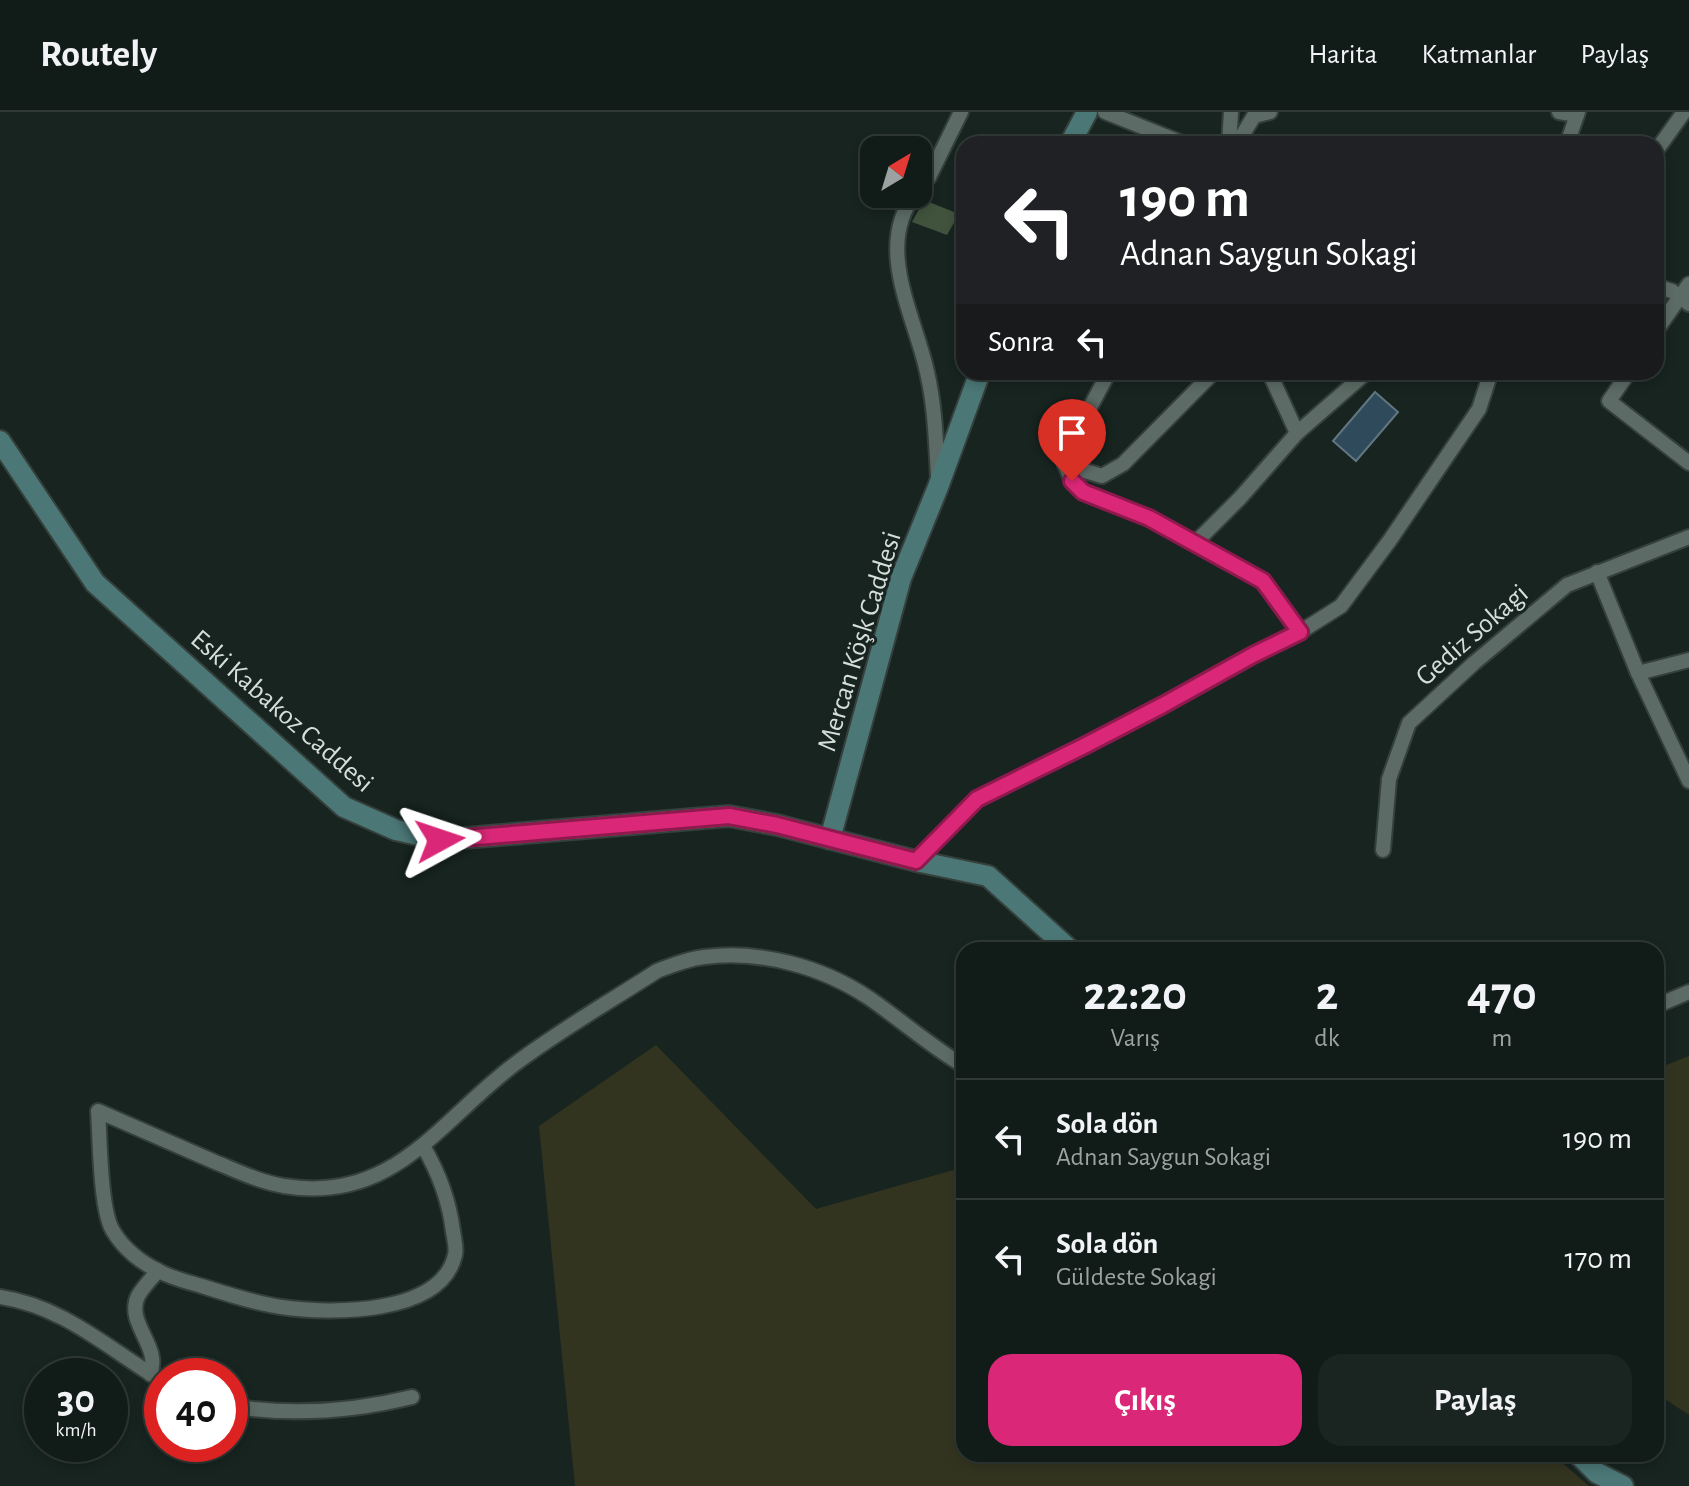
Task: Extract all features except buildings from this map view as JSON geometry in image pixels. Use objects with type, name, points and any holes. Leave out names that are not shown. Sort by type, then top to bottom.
[{"type":"street","points":[[932,171],[961,112]]},
{"type":"street","points":[[1074,136],[1087,112]]},
{"type":"street","points":[[1105,112],[1165,136]]},
{"type":"street","points":[[1230,136],[1231,112]]},
{"type":"street","points":[[1242,136],[1254,116],[1270,112]]},
{"type":"street","points":[[1559,112],[1577,113],[1570,136]]},
{"type":"street","points":[[1664,140],[1684,112]]},
{"type":"street","points":[[907,208],[897,236],[899,275],[927,372],[936,437],[938,487]]},
{"type":"street","points":[[1664,322],[1684,300],[1689,284]]},
{"type":"street","points":[[1664,288],[1684,300]]},
{"type":"street","name":"Mercan Köşk Caddesi","points":[[830,839],[901,578],[977,380]]},
{"type":"street","points":[[1105,380],[1071,443],[1065,465],[1072,481],[1083,492],[1149,518],[1263,581],[1300,632]]},
{"type":"street","points":[[1065,465],[1102,476],[1123,464],[1206,380]]},
{"type":"street","points":[[1273,380],[1297,433]]},
{"type":"street","points":[[1195,543],[1297,433],[1358,380]]},
{"type":"street","points":[[916,861],[977,799],[1163,705],[1300,632],[1341,606],[1479,409],[1488,380]]},
{"type":"street","points":[[1623,380],[1609,401],[1689,463]]},
{"type":"street","name":"Eski Kabakoz Caddesi","points":[[0,441],[95,583],[344,807],[396,830],[440,840],[729,816],[777,825],[988,876],[1061,942]]},
{"type":"street","name":"Gediz Sokagi","points":[[1383,850],[1389,779],[1409,723],[1474,663],[1567,585],[1689,537]]},
{"type":"street","points":[[1597,572],[1638,673],[1689,781]]},
{"type":"street","points":[[1638,673],[1689,660]]},
{"type":"street","points":[[423,1146],[446,1195],[456,1253],[447,1273],[424,1294],[403,1301],[371,1308],[303,1310],[258,1303],[169,1276],[137,1257],[124,1245],[106,1216],[98,1111],[253,1177],[283,1186],[312,1188],[347,1185],[376,1176],[399,1164],[524,1057],[657,971],[702,957],[734,955],[757,956],[809,968],[845,984],[956,1060]]},
{"type":"street","points":[[1664,1003],[1689,992]]},
{"type":"street","points":[[153,1358],[137,1318],[136,1305],[141,1292],[158,1271]]},
{"type":"street","points":[[0,1297],[22,1301],[69,1320],[144,1369]]},
{"type":"street","points":[[248,1408],[274,1412],[329,1411],[357,1409],[412,1397]]},
{"type":"street","points":[[1586,1462],[1597,1473],[1623,1486]]},
{"type":"green space","points":[[656,1045],[816,1209],[956,1169],[956,1462],[1561,1462],[1589,1486],[575,1486],[539,1126]]},
{"type":"green space","points":[[1689,1056],[1689,1415],[1664,1398],[1664,1066]]},
{"type":"water","points":[[1375,392],[1398,412],[1356,461],[1333,441]]},
{"type":"route","points":[[440,840],[729,816],[777,825],[916,861],[977,799],[1300,632],[1263,581],[1149,518],[1083,492],[1072,481]]}]
